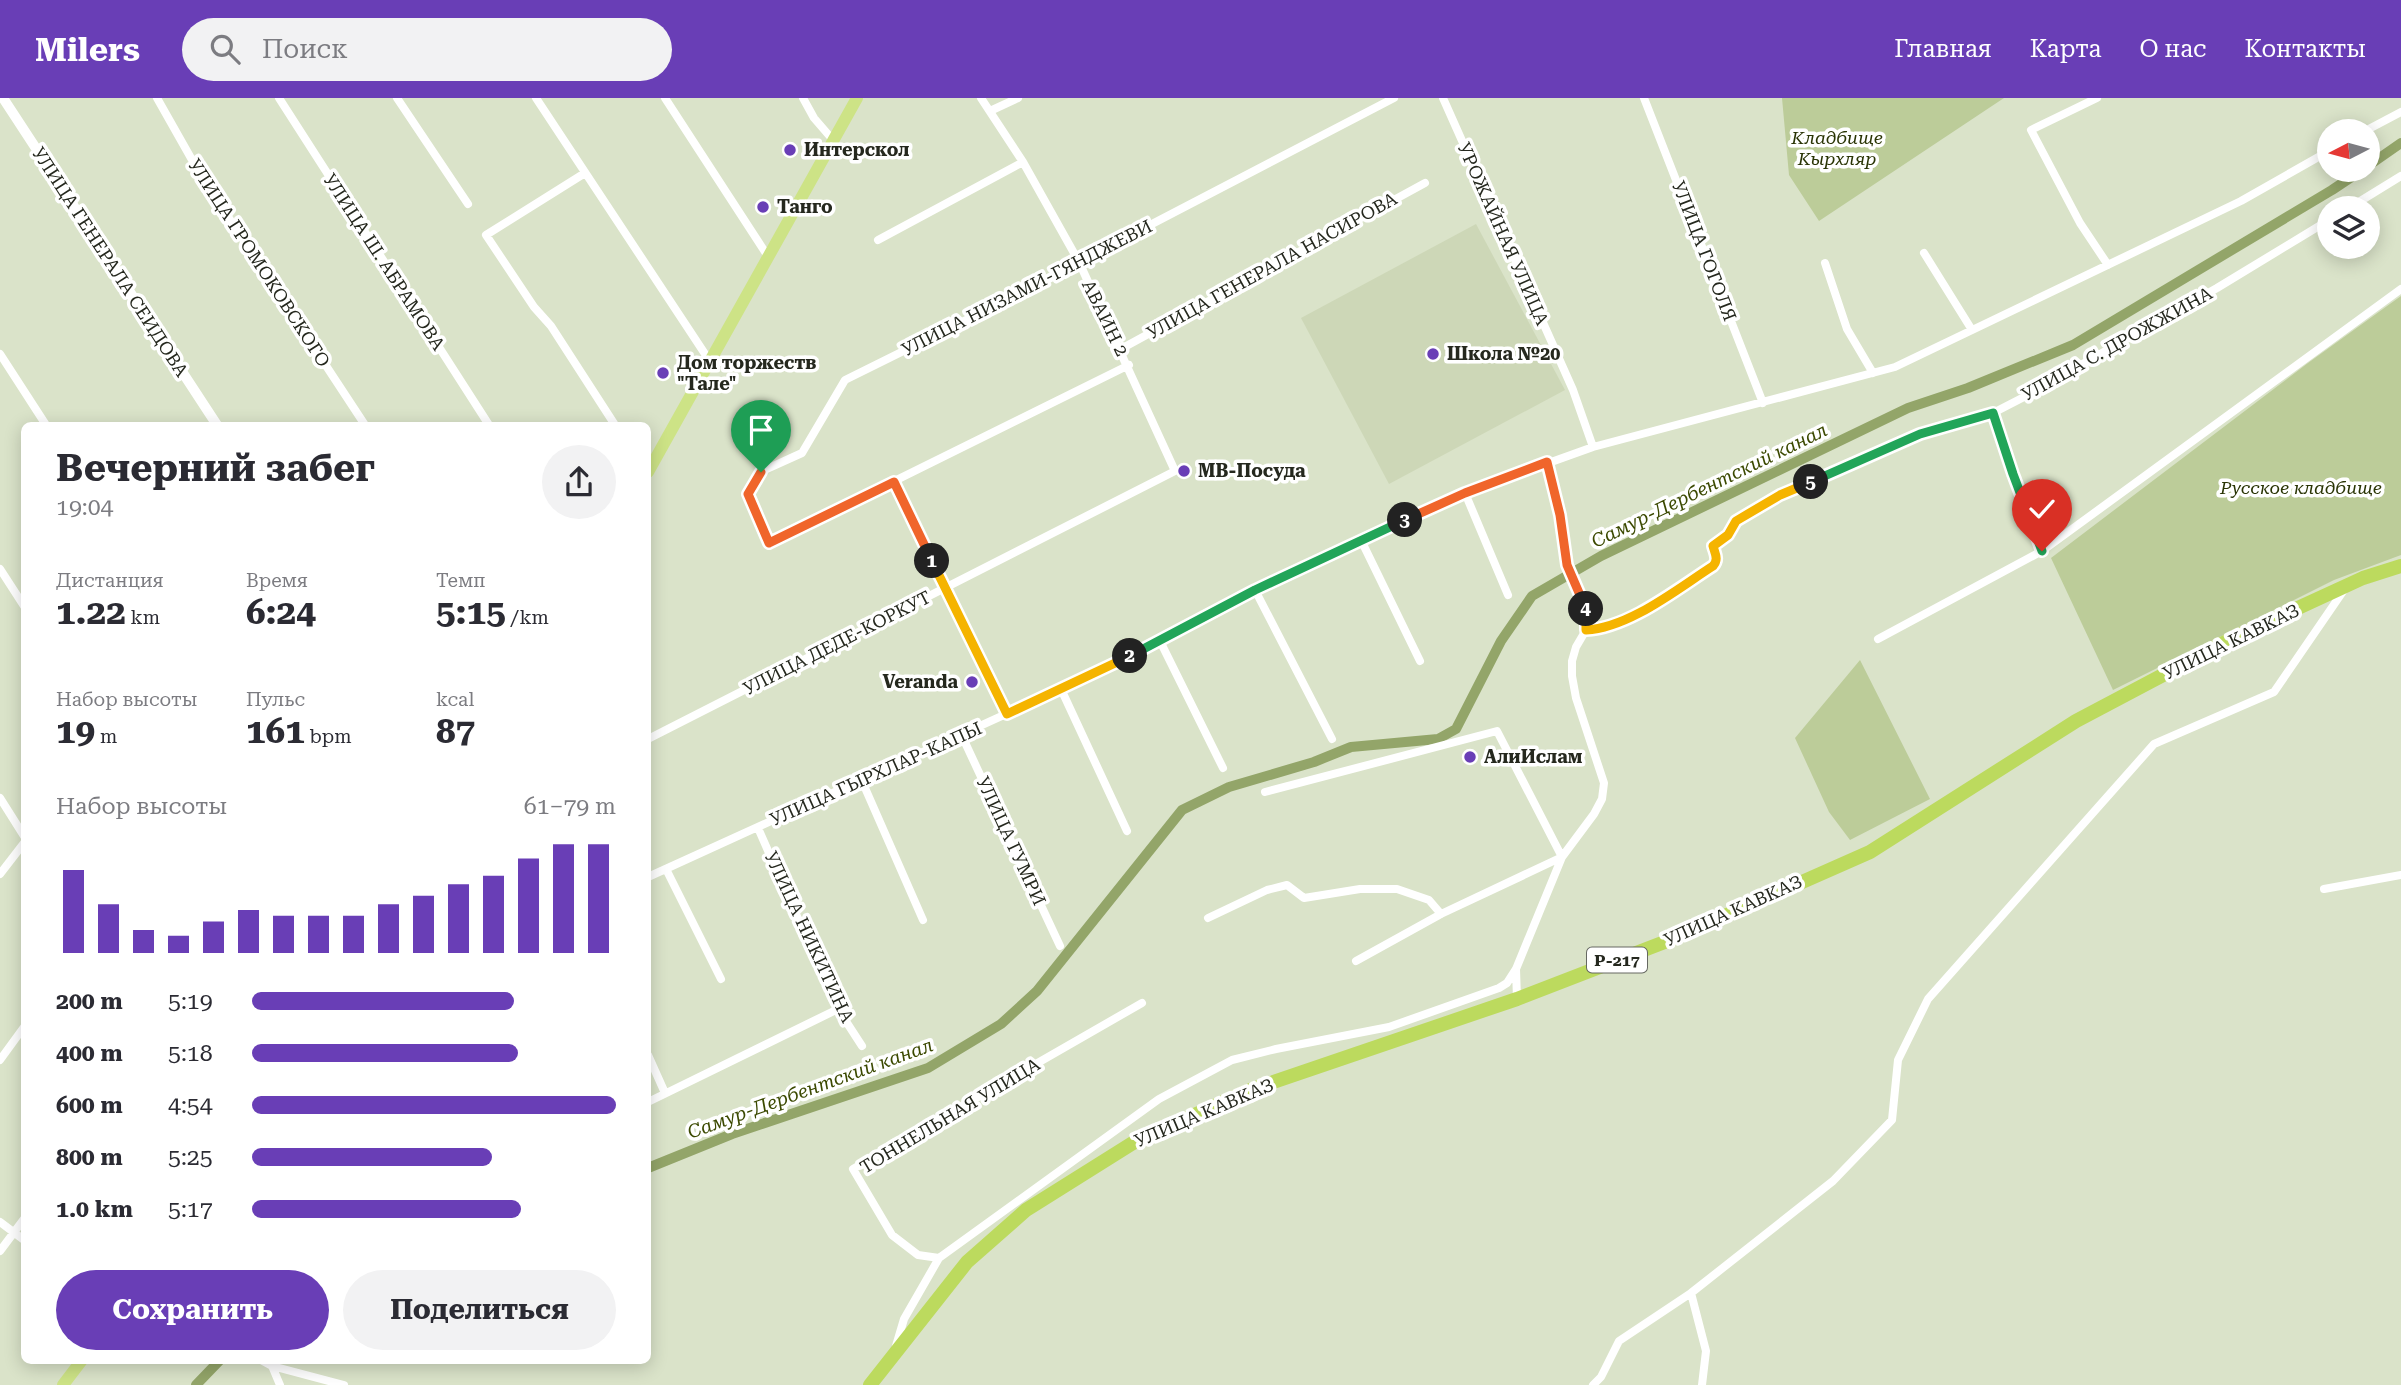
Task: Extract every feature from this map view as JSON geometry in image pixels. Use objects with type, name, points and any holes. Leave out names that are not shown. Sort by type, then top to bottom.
[{"type":"highway","name":"УЛИЦА КАВКАЗ","points":[[870,1385],[967,1262],[1026,1210],[1136,1141],[1253,1089],[1517,999],[1675,938],[1870,852],[2076,721],[2233,638],[2348,585],[2401,566]]},
{"type":"main road","points":[[651,467],[857,98]]},
{"type":"main road","points":[[63,1385],[79,1364]]},
{"type":"street","name":"УЛИЦА ГЕНЕРАЛА СЕИДОВА","points":[[3,98],[4,110],[214,422]]},
{"type":"street","name":"УЛИЦА ГРОМОКОВСКОГО","points":[[157,98],[200,174],[363,422]]},
{"type":"street","name":"УЛИЦА Ш. АБРАМОВА","points":[[279,98],[487,422]]},
{"type":"street","points":[[397,98],[468,204]]},
{"type":"street","points":[[537,98],[711,363]]},
{"type":"street","points":[[666,98],[769,258]]},
{"type":"street","points":[[803,98],[814,118],[834,140]]},
{"type":"street","name":"АВАИН 2","points":[[981,98],[1023,162],[1079,262],[1119,350],[1129,365],[1175,471]]},
{"type":"street","points":[[990,111],[1018,98]]},
{"type":"street","name":"УЛИЦА НИЗАМИ-ГЯНДЖЕВИ","points":[[894,482],[769,543],[748,494],[761,472],[802,453],[845,380],[1071,268],[1394,98]]},
{"type":"street","name":"УРОЖАЙНАЯ УЛИЦА","points":[[1443,98],[1573,390],[1593,447]]},
{"type":"street","name":"УЛИЦА ГОГОЛЯ","points":[[1644,98],[1763,403]]},
{"type":"street","points":[[2097,98],[2031,130],[2080,223],[2108,265]]},
{"type":"street","points":[[2380,123],[2401,112]]},
{"type":"street","points":[[1763,403],[1895,367],[2241,201],[2317,157]]},
{"type":"street","points":[[878,240],[1023,162]]},
{"type":"street","points":[[585,173],[486,235],[534,307],[551,326],[613,422]]},
{"type":"street","points":[[2368,196],[2401,176]]},
{"type":"street","name":"УЛИЦА ГЕНЕРАЛА НАСИРОВА","points":[[1119,350],[1425,183]]},
{"type":"street","name":"УЛИЦА С. ДРОЖЖИНА","points":[[1586,630],[1620,624],[1713,566],[1717,562],[1717,556],[1713,546],[1728,535],[1733,524],[1780,495],[1920,434],[1993,413],[2084,365],[2317,227]]},
{"type":"street","points":[[1924,253],[1972,330]]},
{"type":"street","points":[[1825,263],[1847,330],[1873,373]]},
{"type":"street","points":[[1878,639],[2042,551],[2401,289]]},
{"type":"street","points":[[0,354],[44,422]]},
{"type":"street","points":[[1007,714],[894,482],[1129,365]]},
{"type":"street","name":"УЛИЦА ГЫРХЛАР-КАПЫ","points":[[651,876],[1061,690],[1255,590],[1465,493],[1593,447],[1763,403]]},
{"type":"street","points":[[1993,413],[2042,551]]},
{"type":"street","points":[[891,1360],[904,1319],[939,1258],[1159,1100],[1232,1060],[1389,1027],[1507,983],[1516,969],[1562,857],[1594,814],[1602,799],[1604,783],[1576,698],[1572,676],[1576,647],[1586,630],[1586,611],[1567,565],[1560,515],[1547,462]]},
{"type":"street","name":"УЛИЦА ДЕДЕ-КОРКУТ","points":[[651,737],[1175,471]]},
{"type":"street","points":[[1465,493],[1508,595]]},
{"type":"street","points":[[1361,540],[1420,661]]},
{"type":"street","points":[[0,569],[21,601]]},
{"type":"street","points":[[1593,1385],[1601,1377],[1619,1341],[1691,1293],[1833,1181],[1892,1121],[1898,1060],[1928,999],[2154,744],[2274,691],[2348,585]]},
{"type":"street","points":[[1255,590],[1332,739]]},
{"type":"street","points":[[1160,641],[1223,768]]},
{"type":"street","points":[[1061,690],[1127,831]]},
{"type":"street","points":[[1265,792],[1497,731],[1562,857]]},
{"type":"street","name":"УЛИЦА ГУМРИ","points":[[962,736],[1060,946]]},
{"type":"street","points":[[862,781],[923,920]]},
{"type":"street","points":[[0,798],[21,831]]},
{"type":"street","name":"УЛИЦА НИКИТИНА","points":[[758,828],[838,1009],[862,1046]]},
{"type":"street","points":[[0,874],[21,847]]},
{"type":"street","points":[[1356,961],[1441,914],[1562,857]]},
{"type":"street","points":[[666,869],[721,979]]},
{"type":"street","points":[[2324,889],[2401,875]]},
{"type":"street","points":[[1208,918],[1267,890],[1287,885],[1304,898],[1360,889],[1396,889],[1429,900],[1441,914]]},
{"type":"street","points":[[1516,969],[1517,999]]},
{"type":"street","name":"ТОННЕЛЬНАЯ УЛИЦА","points":[[939,1258],[918,1255],[892,1235],[853,1169],[1142,1003]]},
{"type":"street","points":[[651,1100],[838,1009]]},
{"type":"street","points":[[0,1060],[21,1031]]},
{"type":"street","points":[[651,1062],[665,1093]]},
{"type":"street","points":[[0,1222],[21,1238]]},
{"type":"street","points":[[0,1251],[21,1223]]},
{"type":"street","points":[[1691,1293],[1706,1352],[1702,1385]]},
{"type":"street","points":[[268,1364],[344,1385]]},
{"type":"street","points":[[272,1366],[280,1385]]},
{"type":"shaded area","name":"Школа №20","points":[[1476,224],[1565,390],[1389,484],[1301,318]]},
{"type":"green space","name":"Кладбище Кырхляр","points":[[1782,98],[2004,98],[1819,221],[1789,175]]},
{"type":"green space","name":"Русское кладбище","points":[[2401,296],[2401,555],[2334,580],[2113,690],[2051,558]]},
{"type":"green space","points":[[1860,660],[1930,799],[1850,840],[1829,812],[1795,738]]},
{"type":"waterway","name":"Самур-Дербентский канал","points":[[2380,158],[2401,143]]},
{"type":"waterway","name":"Самур-Дербентский канал","points":[[651,1167],[732,1134],[928,1068],[1001,1024],[1037,991],[1182,810],[1229,787],[1314,762],[1351,747],[1438,739],[1456,729],[1501,641],[1532,596],[1601,556],[1908,408],[1968,388],[2073,345],[2344,182]]},
{"type":"waterway","name":"Самур-Дербентский канал","points":[[196,1385],[216,1364]]},
{"type":"place","name":"Интерскол","points":[[790,150]]},
{"type":"place","name":"Танго","points":[[763,207]]},
{"type":"place","name":"Школа №20","points":[[1433,354]]},
{"type":"place","name":"Дом торжеств \"Тале\"","points":[[663,373]]},
{"type":"place","name":"МВ-Посуда","points":[[1184,471]]},
{"type":"place","name":"Veranda","points":[[972,682]]},
{"type":"place","name":"АлиИслам","points":[[1470,757]]},
{"type":"route","points":[[761,472],[748,494],[769,543],[894,482],[1007,714],[1061,690],[1255,590],[1361,540],[1465,493],[1547,462],[1560,515],[1567,565],[1586,611],[1586,630],[1620,624],[1713,566],[1717,562],[1713,546],[1728,535],[1733,524],[1780,495],[1920,434],[1993,413],[2042,551]]}]
